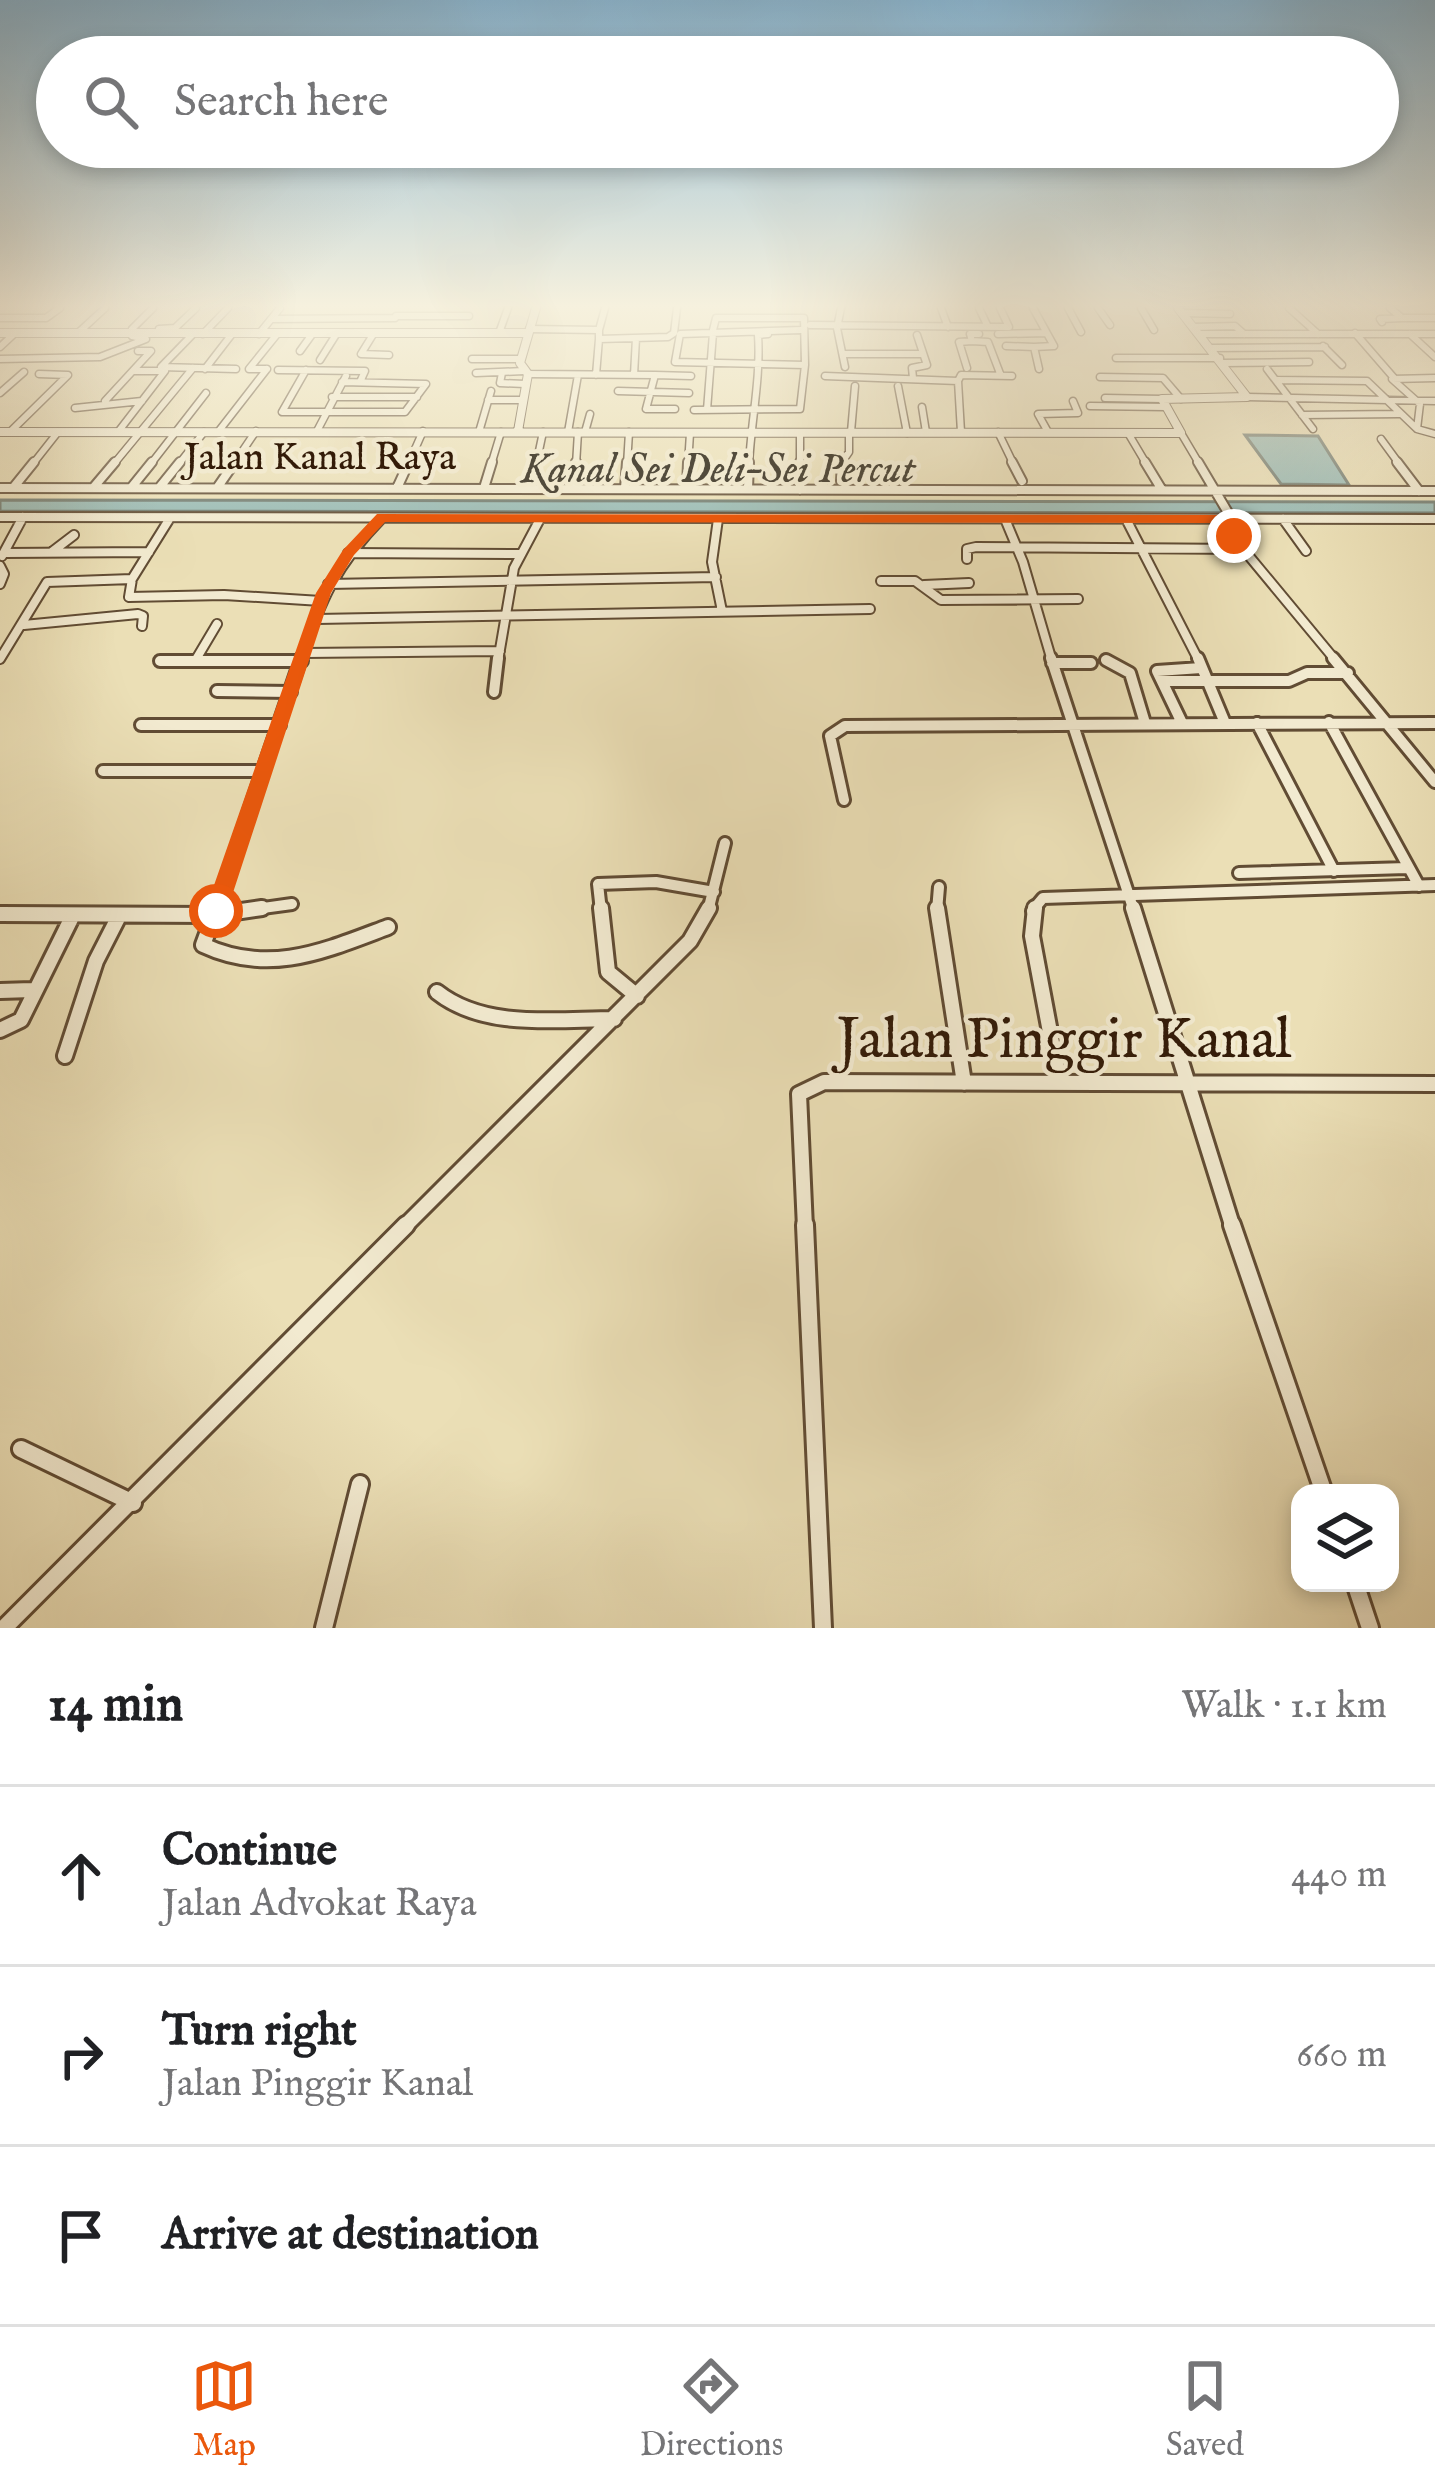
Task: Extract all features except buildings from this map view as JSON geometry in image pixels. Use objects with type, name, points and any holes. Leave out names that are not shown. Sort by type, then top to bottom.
[{"type":"street","points":[[5,432],[58,384]]},
{"type":"street","points":[[75,408],[98,408],[120,384]]},
{"type":"street","points":[[118,432],[156,384]]},
{"type":"street","points":[[94,488],[181,384]]},
{"type":"street","points":[[218,432],[255,384]]},
{"type":"street","points":[[298,384],[282,411],[405,412],[424,384]]},
{"type":"street","points":[[317,431],[342,384]]},
{"type":"street","points":[[518,431],[525,384]]},
{"type":"street","points":[[574,488],[578,384]]},
{"type":"street","points":[[643,432],[652,384]]},
{"type":"street","points":[[707,410],[710,384]]},
{"type":"street","points":[[748,489],[756,384]]},
{"type":"street","points":[[694,410],[801,408],[803,384]]},
{"type":"street","points":[[958,384],[962,432]]},
{"type":"street","points":[[1168,384],[1181,399]]},
{"type":"street","points":[[1238,384],[1247,397]]},
{"type":"street","points":[[1279,384],[1313,430]]},
{"type":"street","points":[[1370,384],[1417,428],[1435,434]]},
{"type":"street","points":[[1400,384],[1420,404],[1417,428]]},
{"type":"street","points":[[842,481],[840,464],[850,450],[855,386]]},
{"type":"street","points":[[898,386],[907,433]]},
{"type":"street","points":[[618,391],[689,393]]},
{"type":"street","points":[[131,488],[206,393]]},
{"type":"street","points":[[479,432],[489,396],[523,400]]},
{"type":"street","points":[[332,397],[417,397]]},
{"type":"street","points":[[1090,406],[1247,397],[1435,401]]},
{"type":"street","points":[[1106,398],[1164,403]]},
{"type":"street","points":[[1031,400],[1048,432]]},
{"type":"street","points":[[1038,414],[1078,413],[1073,400]]},
{"type":"street","points":[[104,401],[142,401]]},
{"type":"street","points":[[1164,403],[1243,549],[1435,782]]},
{"type":"street","points":[[922,406],[926,432]]},
{"type":"street","points":[[646,409],[675,409]]},
{"type":"street","points":[[577,432],[590,414]]},
{"type":"street","points":[[1350,414],[1364,430]]},
{"type":"street","points":[[1302,415],[1399,414]]},
{"type":"street","points":[[217,488],[256,431]]},
{"type":"street","points":[[397,488],[423,431]]},
{"type":"street","points":[[484,488],[501,431]]},
{"type":"street","points":[[687,488],[688,431]]},
{"type":"street","points":[[800,490],[805,431]]},
{"type":"street","points":[[5,432],[1181,433]]},
{"type":"street","points":[[13,488],[58,432]]},
{"type":"street","points":[[159,488],[204,432]]},
{"type":"street","points":[[531,488],[542,432]]},
{"type":"street","points":[[625,488],[629,432]]},
{"type":"street","points":[[998,432],[1022,481]]},
{"type":"street","points":[[1127,433],[1162,490]]},
{"type":"street","points":[[1381,439],[1419,491]]},
{"type":"street","name":"Jalan Kanal Raya","points":[[0,488],[1216,492]]},
{"type":"street","points":[[1216,492],[1435,491]]},
{"type":"street","points":[[0,517],[1435,519]]},
{"type":"street","points":[[0,584],[2,559],[22,517]]},
{"type":"street","points":[[170,518],[132,579],[127,596],[320,601]]},
{"type":"street","points":[[382,518],[348,553],[320,601],[203,945],[232,958],[281,965],[388,926]]},
{"type":"street","points":[[494,692],[511,583],[520,554],[535,542],[540,519]]},
{"type":"street","points":[[718,519],[712,562],[722,611]]},
{"type":"street","points":[[1005,519],[1185,1086],[1321,1484]]},
{"type":"street","points":[[1126,519],[1225,723]]},
{"type":"street","points":[[1283,520],[1306,551]]},
{"type":"street","points":[[48,554],[74,535]]},
{"type":"street","points":[[967,559],[969,548],[1243,549]]},
{"type":"street","points":[[2,559],[149,552]]},
{"type":"street","points":[[348,553],[520,554]]},
{"type":"street","points":[[328,584],[716,577]]},
{"type":"street","points":[[0,658],[47,582],[132,579]]},
{"type":"street","points":[[881,581],[969,583]]},
{"type":"street","points":[[924,585],[940,600],[1078,598]]},
{"type":"street","points":[[317,619],[871,609]]},
{"type":"street","points":[[24,625],[138,614],[142,626]]},
{"type":"street","points":[[195,662],[217,624]]},
{"type":"street","points":[[160,661],[500,651]]},
{"type":"street","points":[[1106,660],[1130,673],[1145,723]]},
{"type":"street","points":[[1052,663],[1091,663]]},
{"type":"street","points":[[1182,723],[1160,668],[1201,668]]},
{"type":"street","points":[[1162,681],[1289,681],[1306,674],[1348,673]]},
{"type":"street","points":[[217,692],[291,692]]},
{"type":"street","points":[[1329,722],[1419,886]]},
{"type":"street","points":[[1257,723],[1334,871]]},
{"type":"street","points":[[844,800],[830,736],[838,727],[1435,723]]},
{"type":"street","points":[[141,725],[280,725]]},
{"type":"street","points":[[103,771],[263,770]]},
{"type":"street","points":[[4,1628],[638,996],[700,928],[725,843]]},
{"type":"street","points":[[1239,873],[1407,868]]},
{"type":"street","points":[[638,996],[608,973],[597,886],[656,882],[713,892]]},
{"type":"street","points":[[1058,1080],[1031,913],[1043,898],[1435,885]]},
{"type":"street","points":[[939,887],[934,904],[964,1083]]},
{"type":"street","points":[[0,914],[214,915],[292,904]]},
{"type":"street","points":[[0,1030],[21,1020],[73,915]]},
{"type":"street","points":[[65,1056],[96,962],[119,916]]},
{"type":"street","points":[[0,991],[32,991]]},
{"type":"street","points":[[436,992],[454,1008],[485,1016],[614,1019]]},
{"type":"street","name":"Jalan Pinggir Kanal","points":[[823,1628],[800,1094],[824,1082],[1435,1084]]},
{"type":"street","points":[[21,1449],[133,1503]]},
{"type":"street","points":[[325,1628],[360,1484]]},
{"type":"street","points":[[1358,1592],[1370,1628]]},
{"type":"water","points":[[1245,435],[1318,436],[1349,485],[1281,484]]},
{"type":"water","points":[[0,500],[1435,502],[1435,513],[0,511]]},
{"type":"route","points":[[216,911],[323,593],[348,553],[382,518],[1230,519],[1234,536]]},
{"type":"water label","name":"Kanal Sei Deli–Sei Percut","points":[[718,470]]}]
